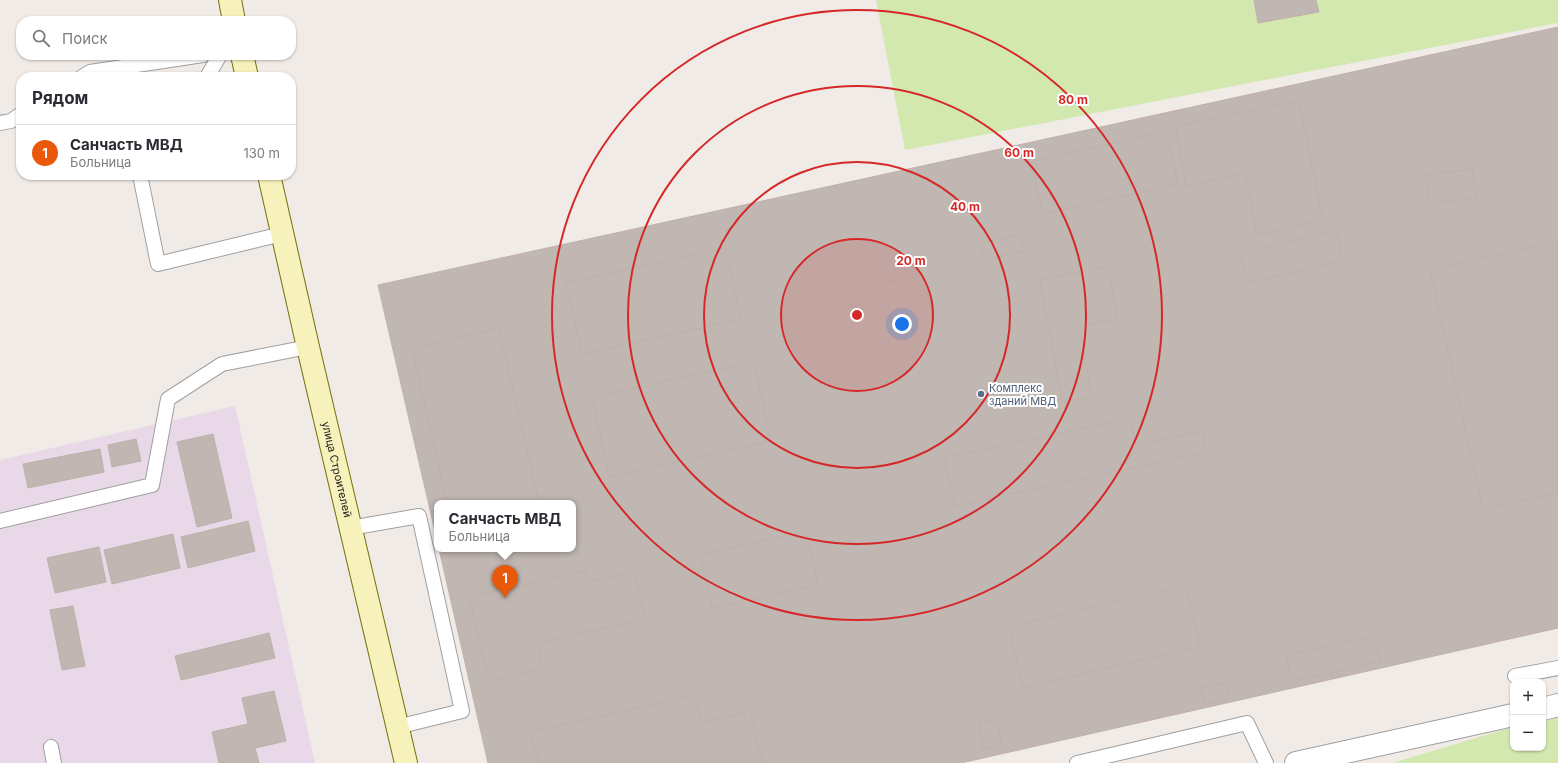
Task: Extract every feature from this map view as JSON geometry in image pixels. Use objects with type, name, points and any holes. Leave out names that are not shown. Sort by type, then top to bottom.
[{"type":"street","points":[[230,0],[233,16]]},
{"type":"street","points":[[243,60],[246,72]]},
{"type":"street","name":"улица Строителей","points":[[270,180],[406,763]]},
{"type":"street","points":[[1546,707],[1558,705]]},
{"type":"street","points":[[1296,763],[1510,716]]},
{"type":"lane","points":[[90,72],[169,60]]},
{"type":"lane","points":[[210,72],[217,60]]},
{"type":"lane","points":[[0,124],[11,121],[16,118]]},
{"type":"lane","points":[[141,180],[158,264],[282,234]]},
{"type":"lane","points":[[0,521],[152,485],[168,398],[222,364],[308,347]]},
{"type":"lane","points":[[350,528],[419,516],[462,711],[397,727]]},
{"type":"lane","points":[[1515,676],[1558,668]]},
{"type":"lane","points":[[1077,763],[1247,723],[1266,763]]},
{"type":"lane","points":[[51,747],[54,763]]},
{"type":"shaded area","points":[[235,406],[315,763],[0,763],[0,460]]},
{"type":"green space","points":[[876,0],[1558,0],[1558,23],[905,150]]},
{"type":"green space","points":[[1558,718],[1558,763],[1392,763],[1510,728],[1510,751],[1546,751],[1546,720]]},
{"type":"building","points":[[1254,0],[1316,0],[1319,12],[1258,23]]},
{"type":"building","name":"Комплекс зданий МВД","points":[[1558,27],[1558,628],[961,763],[488,763],[440,552],[576,552],[576,500],[434,500],[434,527],[378,285]]},
{"type":"building","points":[[1299,101],[1323,220],[1257,235],[1245,173],[1186,186],[1176,126]]},
{"type":"building","points":[[1166,131],[1178,184],[1043,214],[1031,162]]},
{"type":"building","points":[[1472,169],[1476,198],[1429,204],[1426,175]]},
{"type":"building","points":[[1336,231],[1343,261],[1247,283],[1240,253]]},
{"type":"building","points":[[1022,234],[1025,251],[984,260],[980,244]]},
{"type":"building","points":[[1558,241],[1558,493],[1483,509],[1430,270]]},
{"type":"building","points":[[725,248],[741,319],[582,354],[566,283]]},
{"type":"building","points":[[1108,267],[1117,319],[1079,326],[1092,397],[1062,402],[1040,279]]},
{"type":"building","points":[[855,269],[928,293],[917,326],[844,303]]},
{"type":"building","points":[[499,328],[538,500],[446,500],[412,348]]},
{"type":"building","points":[[754,362],[771,441],[609,477],[592,397]]},
{"type":"building","points":[[1130,418],[1136,445],[1202,431],[1206,452],[955,506],[944,458]]},
{"type":"building","points":[[213,434],[232,518],[197,527],[177,442]]},
{"type":"building","points":[[136,439],[141,461],[112,467],[108,445]]},
{"type":"building","points":[[100,449],[104,472],[28,488],[23,464]]},
{"type":"building","points":[[248,521],[255,551],[188,568],[181,537]]},
{"type":"building","points":[[806,531],[818,585],[712,608],[700,555]]},
{"type":"building","points":[[173,534],[180,568],[112,584],[104,550]]},
{"type":"building","points":[[99,547],[106,582],[55,593],[47,558]]},
{"type":"building","points":[[585,571],[588,582],[635,572],[645,619],[537,643],[543,668],[489,681],[469,597]]},
{"type":"building","points":[[1186,585],[1200,646],[1023,688],[1009,627]]},
{"type":"building","points":[[73,606],[85,666],[62,670],[50,610]]},
{"type":"building","points":[[269,633],[275,658],[181,680],[175,656]]},
{"type":"building","points":[[1374,636],[1380,662],[1291,681],[1286,655]]},
{"type":"building","points":[[1226,683],[1230,698],[1204,704],[1201,688]]},
{"type":"building","points":[[274,691],[286,741],[255,748],[259,763],[219,763],[212,732],[248,724],[242,698]]},
{"type":"building","points":[[695,695],[701,723],[750,711],[762,763],[692,763],[691,759],[671,763],[538,763],[531,732]]},
{"type":"building","points":[[998,720],[1002,746],[983,749],[979,723]]},
{"type":"place","name":"Комплекс зданий МВД","points":[[981,394]]},
{"type":"place","name":"Санчасть МВД","points":[[505,598]]}]
